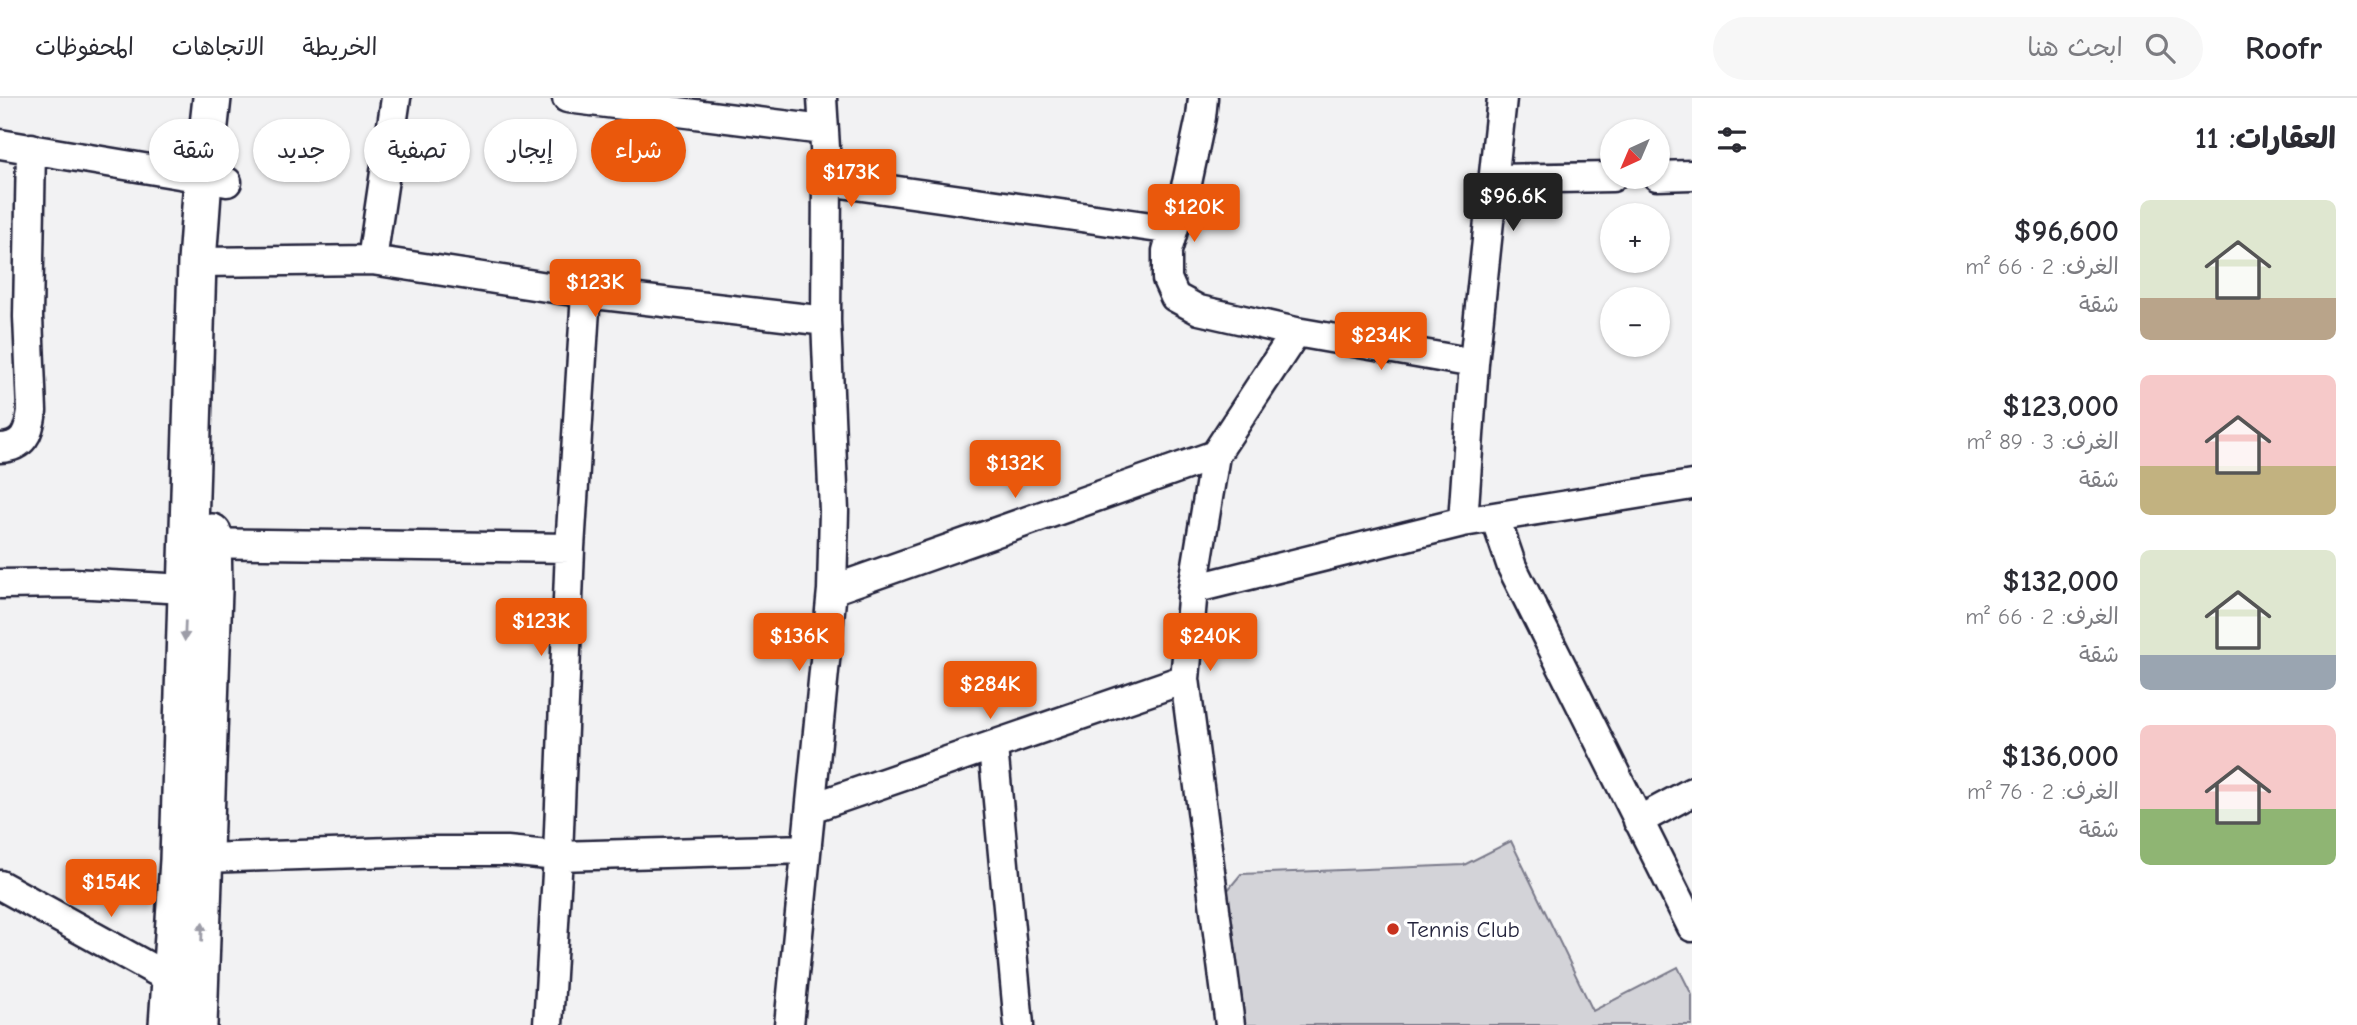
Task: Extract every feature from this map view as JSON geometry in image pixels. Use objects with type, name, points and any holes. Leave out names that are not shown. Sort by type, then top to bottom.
[{"type":"street","points":[[212,98],[213,119]]},
{"type":"street","points":[[231,119],[237,98]]},
{"type":"street","points":[[372,260],[396,98]]},
{"type":"street","points":[[567,98],[613,101],[823,130]]},
{"type":"street","points":[[789,1025],[832,590],[834,511],[826,321],[827,181],[822,98]]},
{"type":"street","points":[[1203,98],[1202,117],[1166,265],[1169,287],[1175,297],[1199,310],[1296,332],[1474,363]]},
{"type":"street","points":[[1463,522],[1474,363],[1502,98]]},
{"type":"street","points":[[0,144],[149,169]]},
{"type":"street","points":[[0,449],[18,445],[31,424],[28,317],[31,148]]},
{"type":"street","points":[[1670,176],[1692,175]]},
{"type":"street","points":[[1494,179],[1600,177]]},
{"type":"street","points":[[827,181],[1173,230]]},
{"type":"street","points":[[169,1025],[190,1000],[205,858],[200,543],[213,398],[208,262],[215,182]]},
{"type":"street","points":[[208,262],[372,260],[586,293],[826,321]]},
{"type":"street","points":[[548,1025],[558,856],[570,548],[586,293]]},
{"type":"street","points":[[1230,1025],[1185,679],[1193,589],[1215,455],[1296,332]]},
{"type":"street","points":[[832,590],[1215,455]]},
{"type":"street","points":[[1193,589],[1463,522],[1692,485]]},
{"type":"street","points":[[1495,517],[1512,567],[1692,928]]},
{"type":"street","points":[[200,543],[570,548]]},
{"type":"street","points":[[0,584],[72,583],[200,590]]},
{"type":"street","points":[[190,1000],[179,860],[200,590]]},
{"type":"street","points":[[811,808],[1185,679]]},
{"type":"street","points":[[993,747],[1018,1025]]},
{"type":"street","points":[[1638,821],[1692,792]]},
{"type":"street","points":[[205,858],[421,851],[507,851],[558,856],[806,849]]},
{"type":"street","points":[[0,885],[190,1000]]},
{"type":"shaded area","name":"Tennis Club","points":[[1511,841],[1593,1011],[1678,967],[1692,995],[1692,1025],[1244,1025],[1227,891],[1241,874],[1464,865]]},
{"type":"place","name":"Tennis Club","points":[[1393,929]]}]
